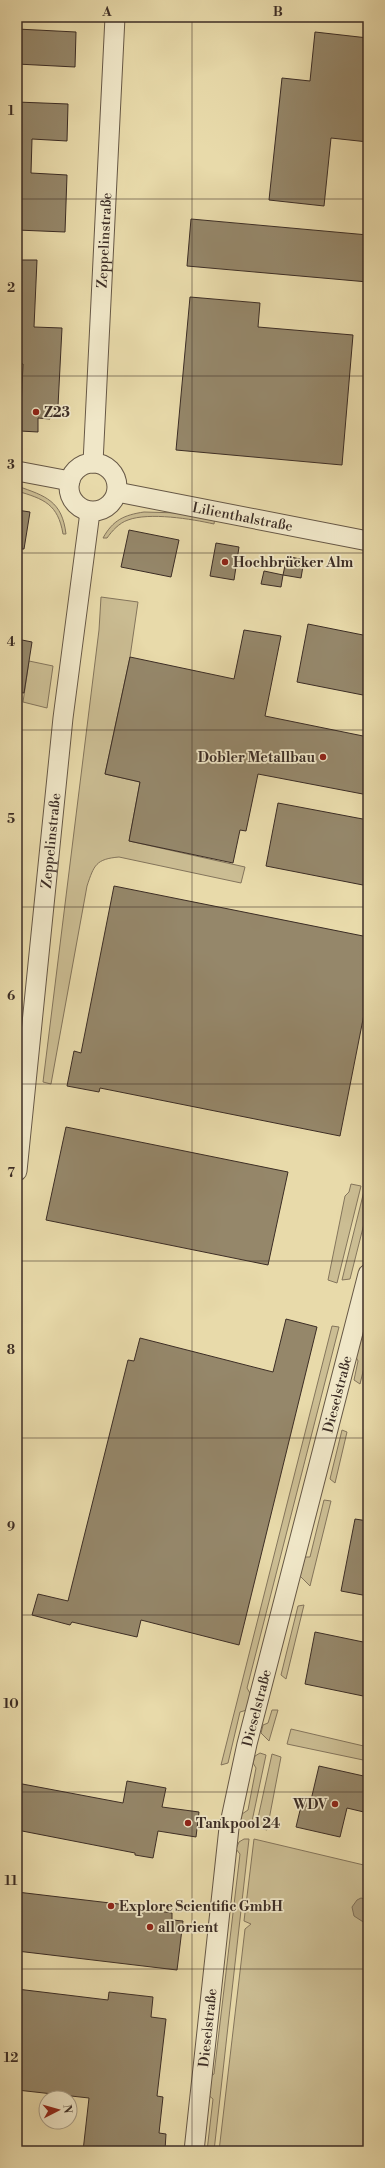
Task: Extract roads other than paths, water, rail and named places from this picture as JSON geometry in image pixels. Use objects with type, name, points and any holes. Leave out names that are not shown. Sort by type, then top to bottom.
[{"type":"street","name":"Zeppelinstraße","points":[[94,463],[115,17]]},
{"type":"street","points":[[94,463],[107,467],[112,472],[117,485],[117,492],[110,505],[97,512],[90,512],[76,504],[71,498],[70,481],[76,470],[87,464],[94,463]]},
{"type":"street","points":[[17,471],[70,481]]},
{"type":"street","name":"Lilienthalstraße","points":[[117,492],[368,541]]},
{"type":"street","name":"Zeppelinstraße","points":[[17,1171],[63,718],[90,512]]},
{"type":"street","name":"Dieselstraße","points":[[194,2151],[228,1828],[247,1744],[368,1274]]},
{"type":"place","name":"Z23","points":[[36,412]]},
{"type":"place","name":"Hochbrücker Alm","points":[[225,562]]},
{"type":"place","name":"Dobler Metallbau","points":[[323,757]]},
{"type":"place","name":"WDV","points":[[335,1804]]},
{"type":"place","name":"Tankpool 24","points":[[188,1823]]},
{"type":"place","name":"Explore Scientific GmbH","points":[[111,1906]]},
{"type":"place","name":"all orient","points":[[150,1927]]}]
